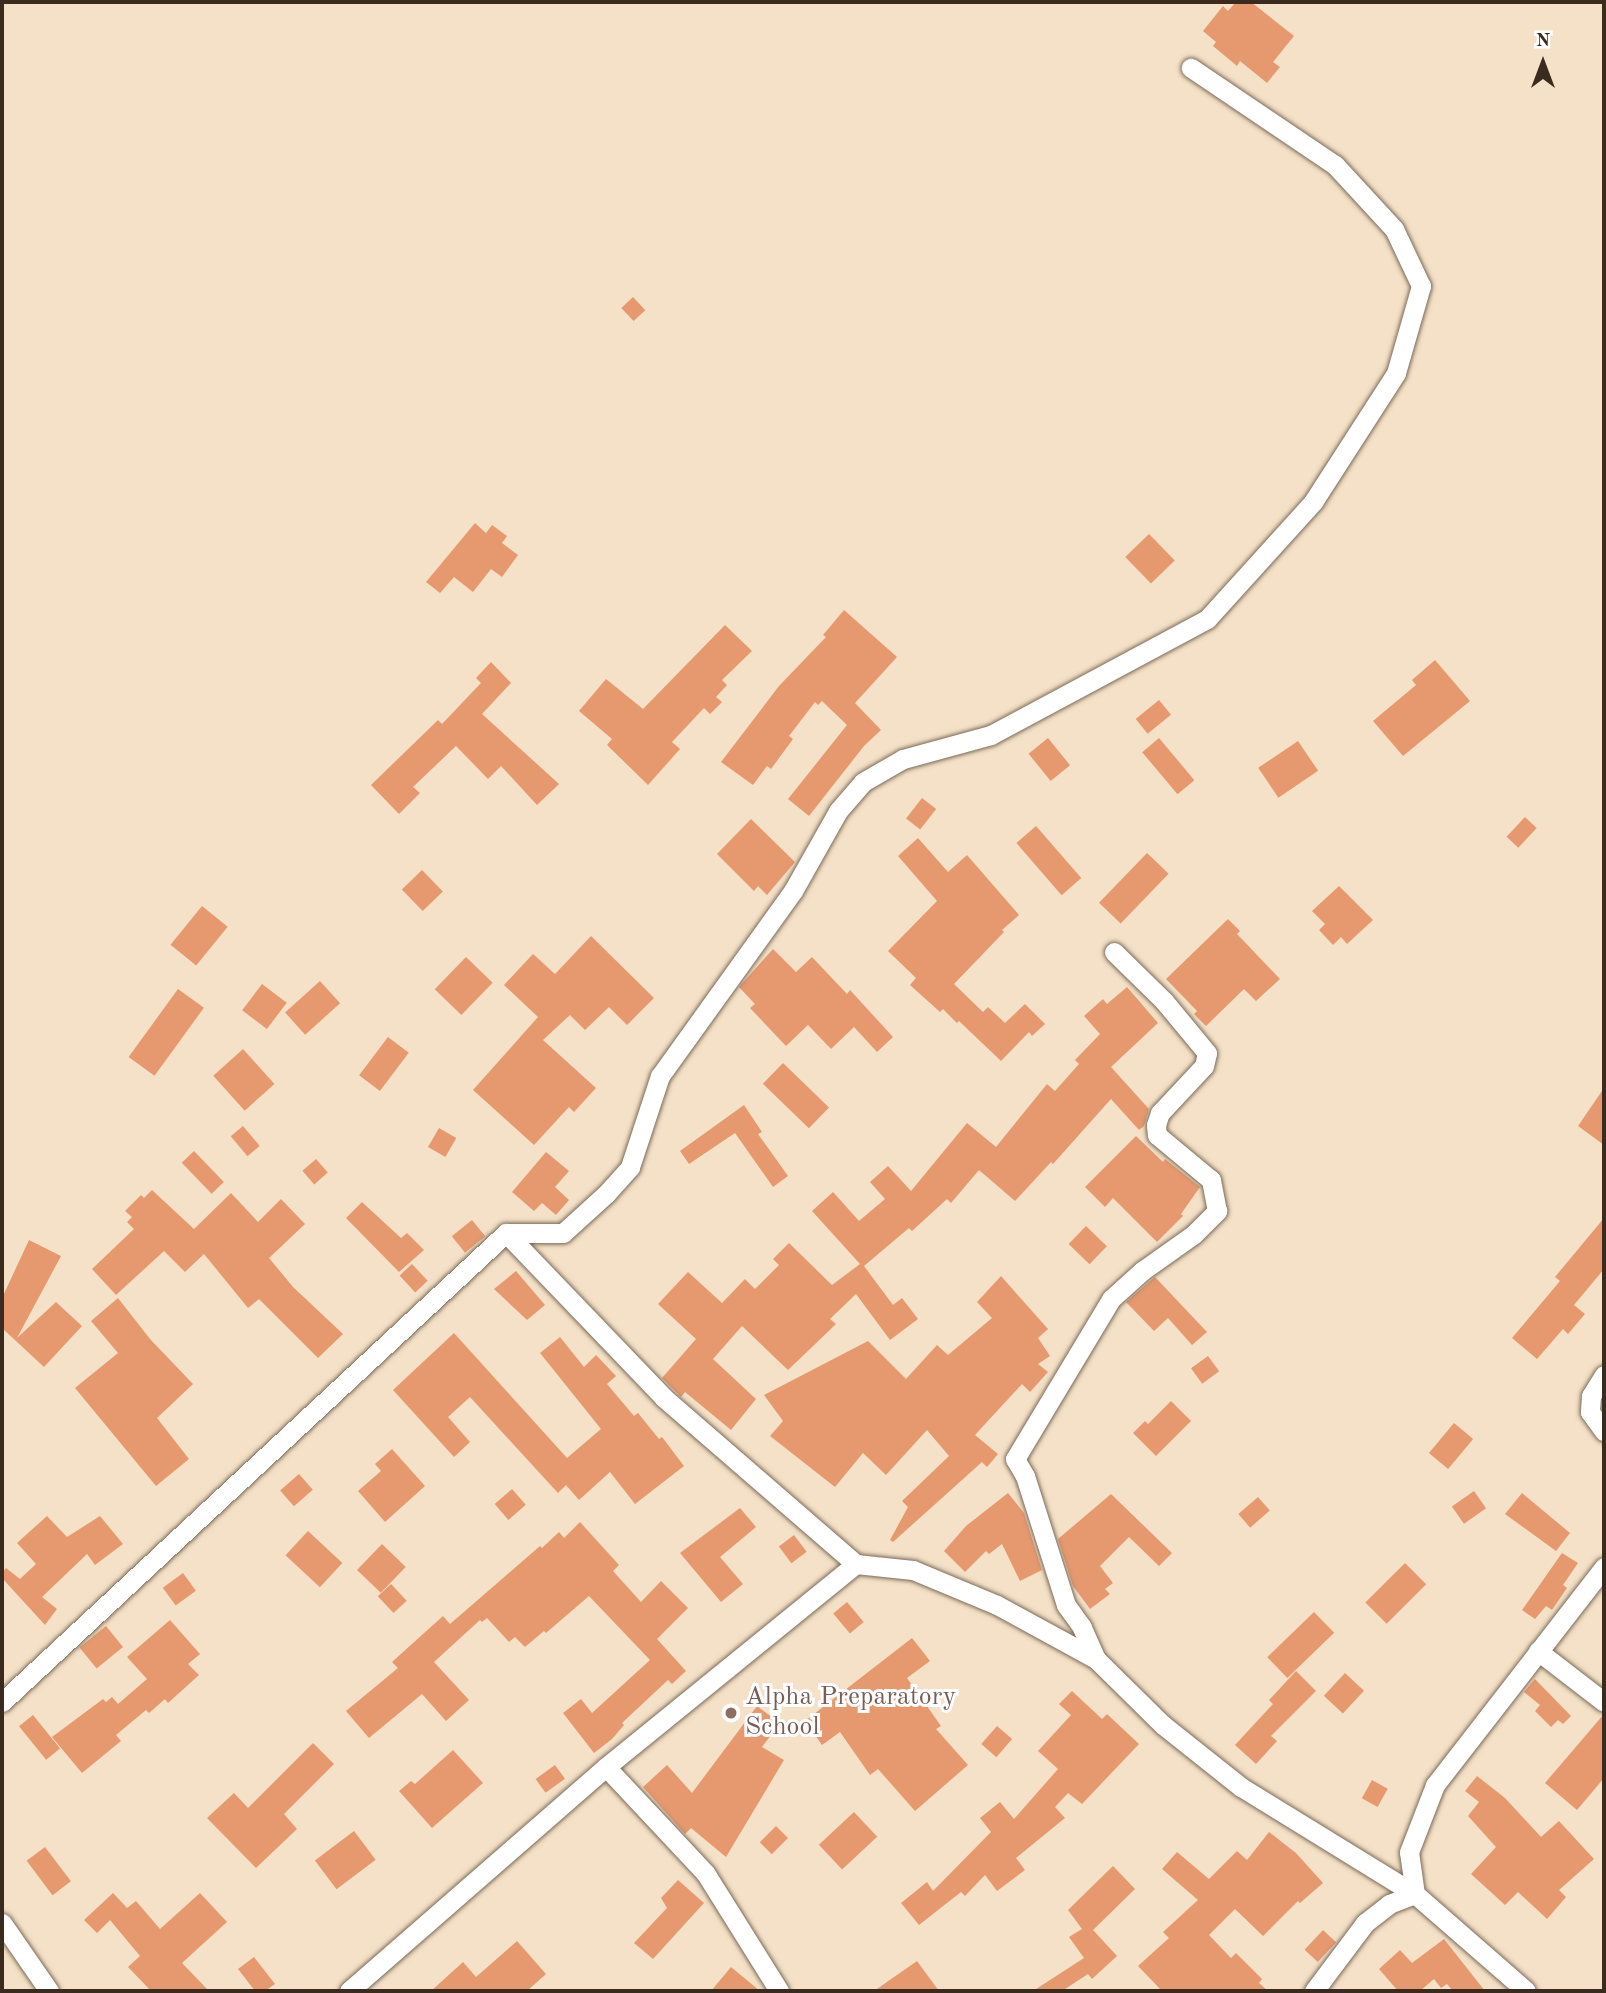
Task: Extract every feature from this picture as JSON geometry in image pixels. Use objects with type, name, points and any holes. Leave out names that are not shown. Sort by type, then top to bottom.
[{"type":"street","points":[[2,1702],[506,1233],[563,1233],[606,1194],[630,1167],[660,1076],[793,891],[838,811],[863,782],[921,753],[991,735],[1207,619],[1313,502],[1396,373],[1421,286],[1394,229],[1335,165],[1191,68]]},
{"type":"street","points":[[1096,1659],[1082,1627],[1066,1605],[1029,1488],[1015,1459],[1111,1299],[1142,1271],[1194,1234],[1217,1211],[1210,1180],[1157,1136],[1156,1125],[1160,1113],[1204,1066],[1207,1053],[1164,1001],[1114,953]]},
{"type":"street","points":[[506,1233],[663,1397],[856,1564],[913,1570],[997,1605],[1096,1659],[1163,1725],[1241,1787],[1415,1894],[1525,1991]]},
{"type":"street","points":[[1604,1375],[1591,1396],[1590,1412],[1604,1431]]},
{"type":"street","points":[[349,1991],[606,1767],[856,1564]]},
{"type":"street","points":[[1415,1894],[1409,1852],[1435,1784],[1604,1567]]},
{"type":"street","points":[[1538,1651],[1604,1702]]},
{"type":"street","points":[[606,1767],[706,1874],[779,1991]]},
{"type":"street","points":[[1314,1991],[1365,1923],[1389,1904],[1415,1894]]},
{"type":"street","points":[[2,1923],[49,1991]]},
{"type":"building","points":[[1236,2],[1251,2],[1294,36],[1273,62],[1280,67],[1267,83],[1240,61],[1237,66],[1213,46],[1216,42],[1203,31],[1223,6],[1228,11]]},
{"type":"building","points":[[633,297],[645,310],[634,321],[621,308]]},
{"type":"building","points":[[475,523],[486,533],[492,525],[507,536],[502,543],[518,555],[502,577],[491,569],[473,592],[454,577],[440,593],[426,582]]},
{"type":"building","points":[[1149,534],[1175,561],[1151,584],[1125,557]]},
{"type":"building","points":[[844,610],[897,657],[855,703],[881,730],[864,746],[809,816],[788,799],[847,725],[822,701],[818,705],[815,702],[789,736],[793,739],[771,769],[767,766],[753,785],[721,762],[779,686],[826,637],[823,635]]},
{"type":"building","points":[[725,625],[752,651],[722,680],[727,685],[716,697],[722,702],[710,714],[704,708],[672,742],[680,749],[648,785],[607,745],[612,739],[579,711],[606,679],[643,709]]},
{"type":"building","points":[[1435,660],[1470,701],[1403,756],[1373,721],[1416,685],[1412,680]]},
{"type":"building","points":[[491,662],[511,683],[482,714],[559,784],[537,805],[501,766],[488,779],[456,746],[413,787],[420,793],[399,814],[371,785],[438,720],[442,724],[481,683],[476,678]]},
{"type":"building","points":[[1159,700],[1171,715],[1148,734],[1136,719]]},
{"type":"building","points":[[1048,738],[1070,765],[1051,781],[1029,754]]},
{"type":"building","points":[[1159,738],[1194,780],[1178,794],[1142,752]]},
{"type":"building","points":[[1298,741],[1318,771],[1278,798],[1258,768]]},
{"type":"building","points":[[922,798],[936,809],[920,830],[906,818]]},
{"type":"building","points":[[1525,817],[1537,828],[1518,848],[1507,837]]},
{"type":"building","points":[[751,819],[795,862],[767,895],[758,886],[754,891],[717,854]]},
{"type":"building","points":[[1036,826],[1081,878],[1062,895],[1016,843]]},
{"type":"building","points":[[918,838],[948,872],[967,855],[1019,915],[954,984],[983,1012],[988,1007],[1005,1023],[1025,1004],[1045,1024],[1032,1036],[1029,1032],[1001,1061],[959,1021],[957,1023],[943,1009],[940,1012],[910,985],[916,978],[888,951],[937,901],[898,856]]},
{"type":"building","points":[[1147,853],[1169,874],[1121,923],[1099,903]]},
{"type":"building","points":[[422,870],[443,892],[423,911],[402,889]]},
{"type":"building","points":[[1339,886],[1373,920],[1347,944],[1341,937],[1333,945],[1319,930],[1325,924],[1312,911]]},
{"type":"building","points":[[202,906],[228,927],[196,966],[171,945]]},
{"type":"building","points":[[1228,919],[1240,931],[1237,934],[1280,979],[1256,1001],[1244,989],[1206,1026],[1194,1014],[1197,1011],[1166,979]]},
{"type":"building","points":[[591,936],[654,998],[627,1025],[609,1007],[585,1030],[570,1015],[543,1040],[596,1088],[574,1112],[569,1107],[534,1145],[473,1090],[538,1017],[504,985],[533,954],[555,974]]},
{"type":"building","points":[[773,949],[796,972],[812,957],[847,994],[850,990],[893,1037],[877,1052],[854,1027],[831,1049],[808,1025],[786,1046],[750,1008],[755,1004],[739,987]]},
{"type":"building","points":[[466,957],[493,983],[461,1015],[435,989]]},
{"type":"building","points":[[320,981],[340,1003],[305,1035],[285,1012]]},
{"type":"building","points":[[262,984],[287,1003],[267,1029],[242,1010]]},
{"type":"building","points":[[1127,987],[1158,1023],[1111,1067],[1149,1109],[1144,1126],[1139,1130],[1111,1099],[1053,1164],[1051,1162],[1015,1201],[979,1170],[951,1203],[947,1199],[912,1231],[909,1228],[864,1266],[893,1305],[902,1298],[918,1319],[890,1340],[856,1294],[830,1319],[836,1324],[788,1370],[742,1326],[713,1359],[756,1399],[731,1430],[685,1392],[681,1397],[662,1378],[696,1339],[658,1304],[688,1272],[722,1303],[745,1279],[755,1289],[779,1265],[773,1259],[789,1243],[832,1285],[860,1264],[812,1211],[833,1192],[859,1221],[885,1199],[870,1182],[888,1166],[911,1191],[967,1123],[996,1147],[1047,1084],[1055,1091],[1079,1064],[1075,1060],[1100,1034],[1084,1016],[1103,999],[1107,1004]]},
{"type":"building","points":[[178,989],[204,1008],[155,1076],[129,1057]]},
{"type":"building","points":[[388,1037],[409,1053],[380,1091],[359,1075]]},
{"type":"building","points":[[243,1049],[274,1084],[245,1111],[213,1076]]},
{"type":"building","points":[[783,1063],[829,1107],[809,1128],[763,1084]]},
{"type":"building","points":[[1604,1088],[1604,1145],[1578,1126]]},
{"type":"building","points":[[744,1105],[762,1132],[758,1134],[788,1176],[773,1187],[735,1133],[689,1164],[680,1151]]},
{"type":"building","points":[[243,1126],[260,1146],[247,1156],[231,1136]]},
{"type":"building","points":[[439,1128],[456,1138],[445,1157],[428,1147]]},
{"type":"building","points":[[1136,1136],[1163,1162],[1165,1159],[1200,1187],[1181,1214],[1183,1216],[1157,1242],[1113,1198],[1105,1207],[1085,1187]]},
{"type":"building","points":[[194,1151],[224,1182],[212,1194],[182,1163]]},
{"type":"building","points":[[546,1152],[569,1171],[555,1187],[569,1200],[556,1215],[542,1203],[534,1211],[512,1192]]},
{"type":"building","points":[[316,1159],[328,1173],[314,1184],[302,1171]]},
{"type":"building","points":[[152,1190],[194,1229],[231,1193],[258,1222],[281,1199],[305,1224],[269,1258],[293,1287],[343,1334],[318,1358],[259,1299],[248,1308],[204,1254],[185,1272],[164,1251],[116,1295],[92,1269],[134,1229],[127,1222],[132,1217],[125,1211],[141,1195],[144,1198]]},
{"type":"building","points":[[362,1202],[401,1238],[407,1233],[424,1250],[399,1272],[346,1218]]},
{"type":"building","points":[[1604,1218],[1604,1269],[1574,1305],[1585,1314],[1568,1334],[1563,1329],[1537,1359],[1512,1338],[1560,1281],[1555,1277]]},
{"type":"building","points":[[472,1220],[485,1236],[465,1253],[452,1236]]},
{"type":"building","points":[[1086,1226],[1107,1246],[1089,1264],[1069,1244]]},
{"type":"building","points":[[29,1240],[61,1256],[17,1338],[56,1302],[82,1326],[44,1367],[2,1328],[2,1298]]},
{"type":"building","points":[[412,1264],[428,1281],[415,1292],[400,1276]]},
{"type":"building","points":[[516,1271],[545,1305],[527,1320],[494,1289]]},
{"type":"building","points":[[1001,1276],[1048,1329],[1038,1338],[1050,1356],[1038,1364],[1048,1372],[1030,1392],[1022,1384],[975,1435],[998,1454],[987,1467],[982,1462],[893,1542],[890,1540],[908,1507],[902,1501],[949,1456],[927,1430],[886,1475],[863,1453],[835,1487],[770,1436],[783,1421],[764,1395],[868,1341],[906,1379],[937,1345],[948,1355],[992,1318],[977,1302]]},
{"type":"building","points":[[1155,1277],[1207,1332],[1192,1345],[1168,1318],[1154,1331],[1126,1302]]},
{"type":"building","points":[[118,1298],[150,1339],[193,1384],[157,1418],[189,1459],[156,1486],[75,1388],[118,1353],[91,1321]]},
{"type":"building","points":[[454,1333],[567,1458],[601,1429],[540,1353],[560,1337],[584,1367],[596,1355],[616,1376],[607,1384],[634,1416],[638,1413],[659,1439],[662,1437],[684,1466],[635,1504],[610,1472],[579,1500],[566,1485],[558,1493],[470,1397],[448,1417],[470,1442],[454,1457],[393,1390]]},
{"type":"building","points":[[1208,1356],[1219,1371],[1202,1384],[1191,1368]]},
{"type":"building","points":[[1171,1401],[1191,1421],[1156,1456],[1133,1433],[1145,1421],[1148,1424]]},
{"type":"building","points":[[1454,1423],[1473,1439],[1448,1469],[1429,1453]]},
{"type":"building","points":[[392,1449],[425,1486],[385,1522],[358,1491],[381,1471],[375,1464]]},
{"type":"building","points":[[299,1474],[313,1490],[294,1506],[280,1490]]},
{"type":"building","points":[[512,1489],[526,1505],[508,1520],[495,1504]]},
{"type":"building","points":[[1474,1491],[1486,1508],[1464,1524],[1452,1506]]},
{"type":"building","points":[[1008,1493],[1024,1513],[1042,1570],[1020,1581],[1002,1544],[989,1554],[986,1551],[965,1572],[944,1551],[966,1526]]},
{"type":"building","points":[[1522,1493],[1570,1533],[1556,1551],[1505,1514]]},
{"type":"building","points":[[1111,1494],[1172,1553],[1159,1566],[1129,1537],[1100,1566],[1113,1583],[1105,1589],[1110,1594],[1090,1609],[1073,1586],[1058,1539]]},
{"type":"building","points":[[1258,1497],[1270,1511],[1250,1528],[1238,1514]]},
{"type":"building","points":[[740,1508],[756,1527],[720,1557],[743,1584],[721,1602],[680,1553]]},
{"type":"building","points":[[47,1516],[67,1537],[100,1516],[123,1544],[95,1565],[87,1554],[42,1597],[57,1609],[45,1625],[2,1578],[2,1573],[6,1568],[20,1579],[36,1564],[17,1543]]},
{"type":"building","points":[[580,1522],[619,1565],[613,1571],[641,1602],[661,1581],[688,1608],[657,1639],[686,1671],[672,1684],[668,1680],[622,1723],[624,1725],[612,1739],[594,1753],[563,1713],[581,1699],[592,1713],[650,1660],[589,1596],[546,1633],[544,1631],[525,1647],[515,1637],[509,1642],[487,1618],[482,1622],[480,1620],[434,1662],[469,1700],[446,1721],[422,1694],[369,1738],[346,1711],[398,1668],[392,1662],[443,1616],[450,1624],[540,1546],[542,1548],[559,1532],[564,1538]]},
{"type":"building","points":[[308,1531],[342,1563],[320,1587],[285,1555]]},
{"type":"building","points":[[794,1535],[807,1552],[791,1563],[779,1546]]},
{"type":"building","points":[[382,1544],[406,1567],[381,1593],[357,1570]]},
{"type":"building","points":[[1562,1553],[1578,1563],[1563,1585],[1567,1588],[1552,1610],[1546,1606],[1535,1619],[1522,1610]]},
{"type":"building","points":[[1405,1563],[1426,1584],[1387,1624],[1365,1603]]},
{"type":"building","points":[[183,1573],[196,1591],[176,1605],[163,1588]]},
{"type":"building","points":[[391,1584],[407,1601],[394,1613],[378,1596]]},
{"type":"building","points":[[847,1602],[864,1622],[850,1633],[833,1614]]},
{"type":"building","points":[[1314,1612],[1334,1633],[1287,1678],[1267,1657]]},
{"type":"building","points":[[170,1620],[200,1654],[188,1664],[199,1675],[168,1703],[165,1699],[149,1713],[146,1710],[116,1735],[121,1741],[82,1773],[52,1737],[103,1699],[106,1702],[112,1697],[118,1704],[147,1679],[127,1657]]},
{"type":"building","points":[[106,1626],[123,1647],[97,1668],[80,1647]]},
{"type":"building","points":[[912,1638],[930,1661],[907,1678],[941,1726],[936,1729],[968,1765],[915,1811],[878,1769],[870,1775],[840,1732],[822,1745],[805,1721]]},
{"type":"building","points":[[1296,1671],[1316,1691],[1271,1736],[1277,1741],[1256,1764],[1235,1745],[1273,1704],[1269,1700]]},
{"type":"building","points":[[1345,1673],[1364,1691],[1343,1713],[1324,1696]]},
{"type":"building","points":[[1535,1679],[1571,1716],[1563,1724],[1558,1720],[1551,1727],[1535,1711],[1540,1705],[1524,1692]]},
{"type":"building","points":[[1072,1691],[1102,1719],[1107,1714],[1139,1744],[1082,1804],[1068,1793],[1055,1807],[1065,1818],[1016,1858],[1025,1870],[997,1891],[985,1875],[965,1896],[961,1892],[919,1925],[901,1903],[927,1882],[933,1891],[991,1832],[980,1818],[1000,1802],[1014,1819],[1058,1769],[1038,1751],[1071,1715],[1059,1704]]},
{"type":"building","points":[[757,1706],[780,1723],[762,1747],[784,1760],[726,1857],[691,1828],[685,1834],[643,1787],[667,1765],[692,1793]]},
{"type":"building","points":[[1604,1714],[1604,1778],[1577,1810],[1545,1783]]},
{"type":"building","points":[[33,1715],[60,1748],[46,1760],[19,1726]]},
{"type":"building","points":[[997,1726],[1012,1739],[996,1757],[981,1744]]},
{"type":"building","points":[[313,1743],[334,1764],[284,1814],[297,1829],[256,1868],[207,1818],[234,1793],[248,1808]]},
{"type":"building","points":[[453,1750],[483,1783],[432,1828],[399,1791],[411,1781],[415,1784]]},
{"type":"building","points":[[555,1765],[565,1779],[546,1793],[536,1779]]},
{"type":"building","points":[[1477,1776],[1505,1798],[1541,1837],[1559,1821],[1594,1859],[1559,1890],[1566,1897],[1547,1919],[1518,1892],[1505,1905],[1471,1874],[1496,1847],[1468,1816],[1479,1802],[1465,1791]]},
{"type":"building","points":[[1372,1780],[1388,1789],[1378,1807],[1362,1798]]},
{"type":"building","points":[[854,1812],[877,1837],[842,1870],[819,1845]]},
{"type":"building","points":[[776,1826],[788,1838],[772,1854],[760,1842]]},
{"type":"building","points":[[354,1831],[376,1860],[337,1889],[315,1860]]},
{"type":"building","points":[[1269,1832],[1296,1853],[1323,1883],[1300,1903],[1298,1901],[1263,1936],[1235,1909],[1209,1935],[1231,1958],[1236,1953],[1262,1979],[1259,1983],[1268,1991],[1162,1991],[1138,1966],[1169,1938],[1163,1932],[1198,1900],[1162,1869],[1177,1852],[1209,1879],[1237,1851],[1247,1860]]},
{"type":"building","points":[[45,1847],[71,1881],[53,1895],[27,1861]]},
{"type":"building","points":[[1113,1866],[1135,1889],[1093,1930],[1117,1956],[1092,1979],[1088,1974],[1062,1991],[1033,1991],[1084,1958],[1069,1937],[1082,1929],[1068,1910]]},
{"type":"building","points":[[678,1880],[704,1903],[653,1959],[634,1943],[667,1908],[661,1898]]},
{"type":"building","points":[[113,1893],[127,1908],[136,1901],[160,1929],[200,1893],[227,1922],[182,1963],[209,1991],[151,1991],[128,1967],[140,1956],[110,1920],[97,1933],[84,1920]]},
{"type":"building","points":[[1323,1930],[1336,1942],[1318,1962],[1305,1950]]},
{"type":"building","points":[[1444,1939],[1485,1991],[1453,1991],[1447,1984],[1441,1988],[1434,1979],[1420,1991],[1398,1991],[1379,1969],[1400,1950],[1412,1963]]},
{"type":"building","points":[[517,1941],[546,1974],[527,1991],[431,1991],[463,1962],[476,1977]]},
{"type":"building","points":[[254,1957],[275,1984],[265,1991],[255,1991],[238,1969]]},
{"type":"building","points":[[917,1961],[939,1991],[874,1991]]},
{"type":"building","points":[[731,1967],[760,1991],[711,1991]]},
{"type":"place","name":"Alpha Preparatory School","points":[[731,1713]]}]
